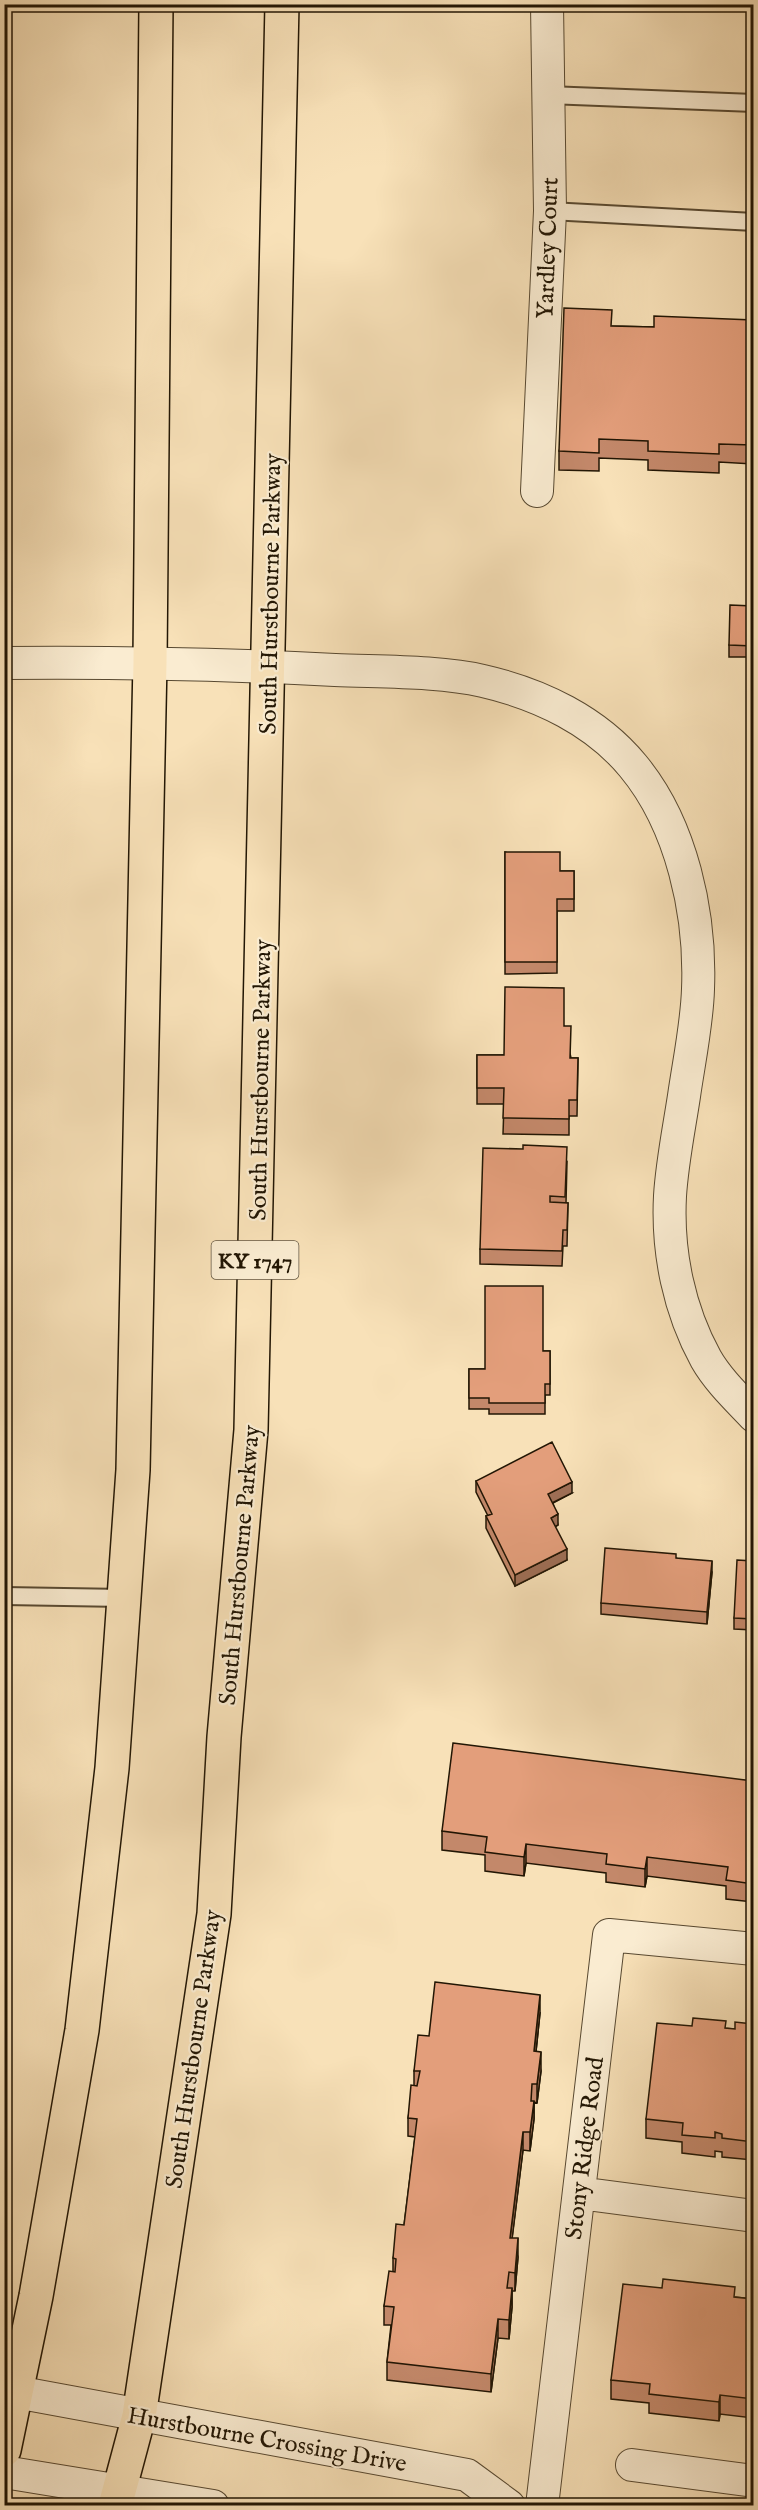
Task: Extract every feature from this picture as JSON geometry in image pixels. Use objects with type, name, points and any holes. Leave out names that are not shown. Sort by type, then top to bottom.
[{"type":"main road","points":[[4,2450],[10,2391],[38,2284],[82,2030],[112,1768],[133,1470],[150,662],[156,4]]},
{"type":"main road","name":"South Hurstbourne Parkway","points":[[117,2498],[139,2416],[214,1914],[224,1737],[252,1431],[282,4]]},
{"type":"street","name":"Yardley Court","points":[[537,491],[550,211],[547,4]]},
{"type":"street","points":[[4,663],[150,662],[269,666],[481,680],[535,697],[580,719],[609,741],[634,767],[654,799],[675,842],[688,877],[696,927],[698,990],[670,1197],[672,1261],[690,1325],[707,1361],[753,1416]]},
{"type":"street","name":"Stony Ridge Road","points":[[542,2505],[609,1935],[753,1949]]},
{"type":"street","points":[[579,2193],[753,2216]]},
{"type":"street","name":"Hurstbourne Crossing Drive","points":[[10,2391],[466,2475],[509,2505]]},
{"type":"street","points":[[632,2465],[753,2481]]},
{"type":"street","points":[[4,2472],[117,2498],[213,2505]]},
{"type":"lane","points":[[548,95],[753,103]]},
{"type":"lane","points":[[550,211],[753,222]]},
{"type":"lane","points":[[4,1596],[124,1598]]},
{"type":"building","points":[[564,308],[612,310],[611,326],[654,327],[654,316],[753,320],[753,445],[719,444],[719,454],[648,451],[648,441],[599,439],[599,453],[559,451]]},
{"type":"building","points":[[730,605],[753,606],[753,646],[729,645]]},
{"type":"building","points":[[505,852],[560,852],[560,871],[574,871],[574,899],[557,899],[557,962],[505,962]]},
{"type":"building","points":[[505,987],[564,988],[564,1026],[571,1026],[570,1058],[578,1058],[577,1100],[569,1100],[569,1119],[503,1118],[504,1088],[477,1088],[477,1055],[504,1055]]},
{"type":"building","points":[[523,1145],[567,1147],[565,1197],[550,1196],[550,1202],[568,1203],[567,1230],[563,1230],[562,1251],[480,1249],[483,1148],[523,1149]]},
{"type":"building","points":[[485,1286],[543,1286],[543,1351],[550,1351],[550,1384],[545,1384],[545,1403],[489,1403],[489,1398],[469,1398],[469,1369],[485,1369]]},
{"type":"building","points":[[552,1442],[572,1482],[548,1494],[558,1514],[551,1518],[567,1549],[515,1575],[486,1516],[492,1514],[476,1481]]},
{"type":"building","points":[[605,1548],[676,1554],[676,1558],[712,1561],[707,1612],[601,1603]]},
{"type":"building","points":[[737,1560],[753,1561],[753,1619],[734,1618]]},
{"type":"building","points":[[453,1743],[753,1781],[753,1884],[726,1880],[728,1867],[647,1857],[645,1869],[606,1864],[607,1854],[526,1844],[524,1857],[485,1852],[487,1837],[442,1831]]},
{"type":"building","points":[[435,1982],[540,1995],[534,2051],[541,2052],[537,2084],[532,2084],[531,2101],[534,2101],[530,2132],[523,2132],[510,2238],[518,2238],[515,2273],[509,2272],[507,2288],[512,2288],[509,2320],[498,2319],[491,2374],[387,2362],[394,2307],[384,2306],[389,2271],[395,2272],[396,2259],[393,2258],[396,2224],[404,2225],[417,2119],[408,2118],[411,2085],[417,2086],[420,2071],[414,2071],[418,2035],[429,2036]]},
{"type":"building","points":[[693,2018],[726,2021],[725,2028],[735,2029],[735,2022],[753,2024],[753,2142],[722,2138],[722,2134],[715,2132],[715,2138],[682,2135],[683,2123],[646,2119],[657,2023],[692,2026]]},
{"type":"building","points":[[663,2279],[735,2287],[734,2297],[753,2299],[753,2399],[720,2395],[719,2402],[649,2394],[650,2384],[611,2380],[623,2284],[662,2288]]}]
